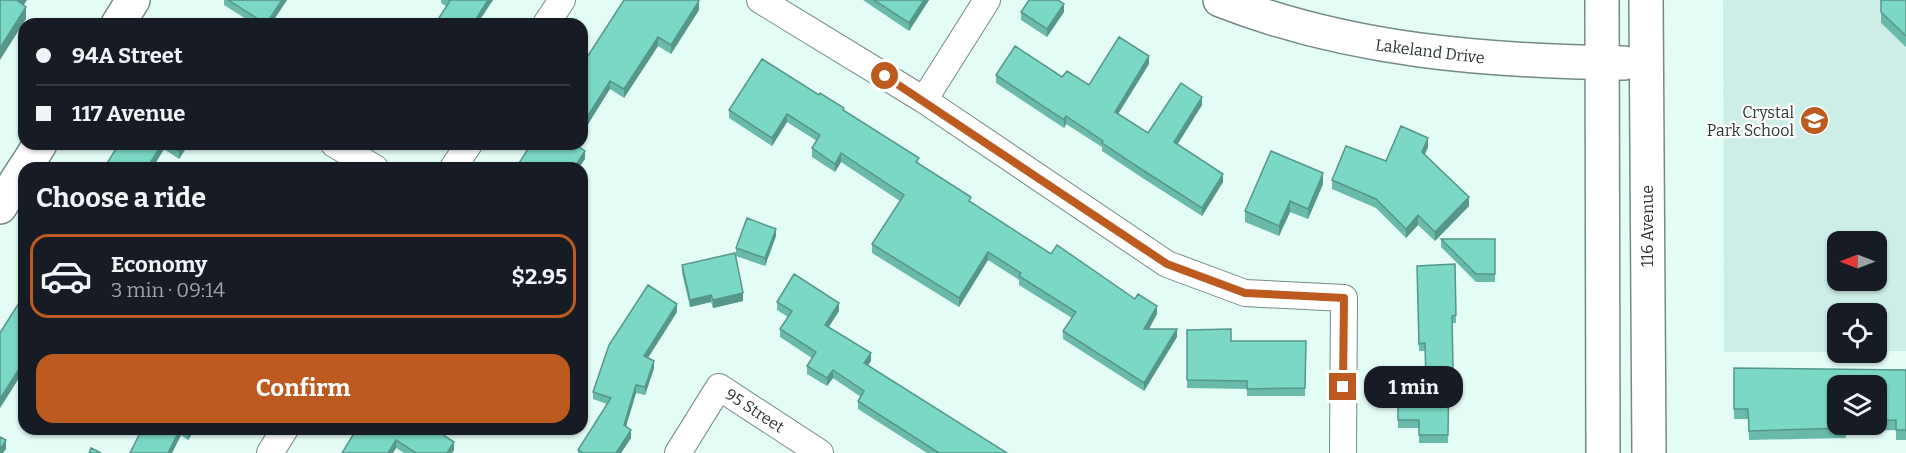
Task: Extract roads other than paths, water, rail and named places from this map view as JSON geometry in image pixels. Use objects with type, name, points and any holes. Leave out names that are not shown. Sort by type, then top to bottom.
[{"type":"main road","name":"Lakeland Drive","points":[[1220,0],[1284,22],[1380,45],[1444,55],[1647,63]]},
{"type":"main road","points":[[1602,0],[1603,453]]},
{"type":"main road","name":"116 Avenue","points":[[1646,0],[1648,453]]},
{"type":"main road","points":[[0,207],[18,178]]},
{"type":"street","points":[[550,18],[562,0]]},
{"type":"street","points":[[760,0],[924,100],[1167,264],[1245,293],[1344,298],[1342,453]]},
{"type":"street","points":[[924,100],[987,0]]},
{"type":"street","points":[[344,150],[365,162]]},
{"type":"street","name":"95 Street","points":[[678,453],[719,387],[820,453]]},
{"type":"street","points":[[270,453],[281,435]]},
{"type":"place","name":"Crystal Park School","points":[[1815,121]]}]
